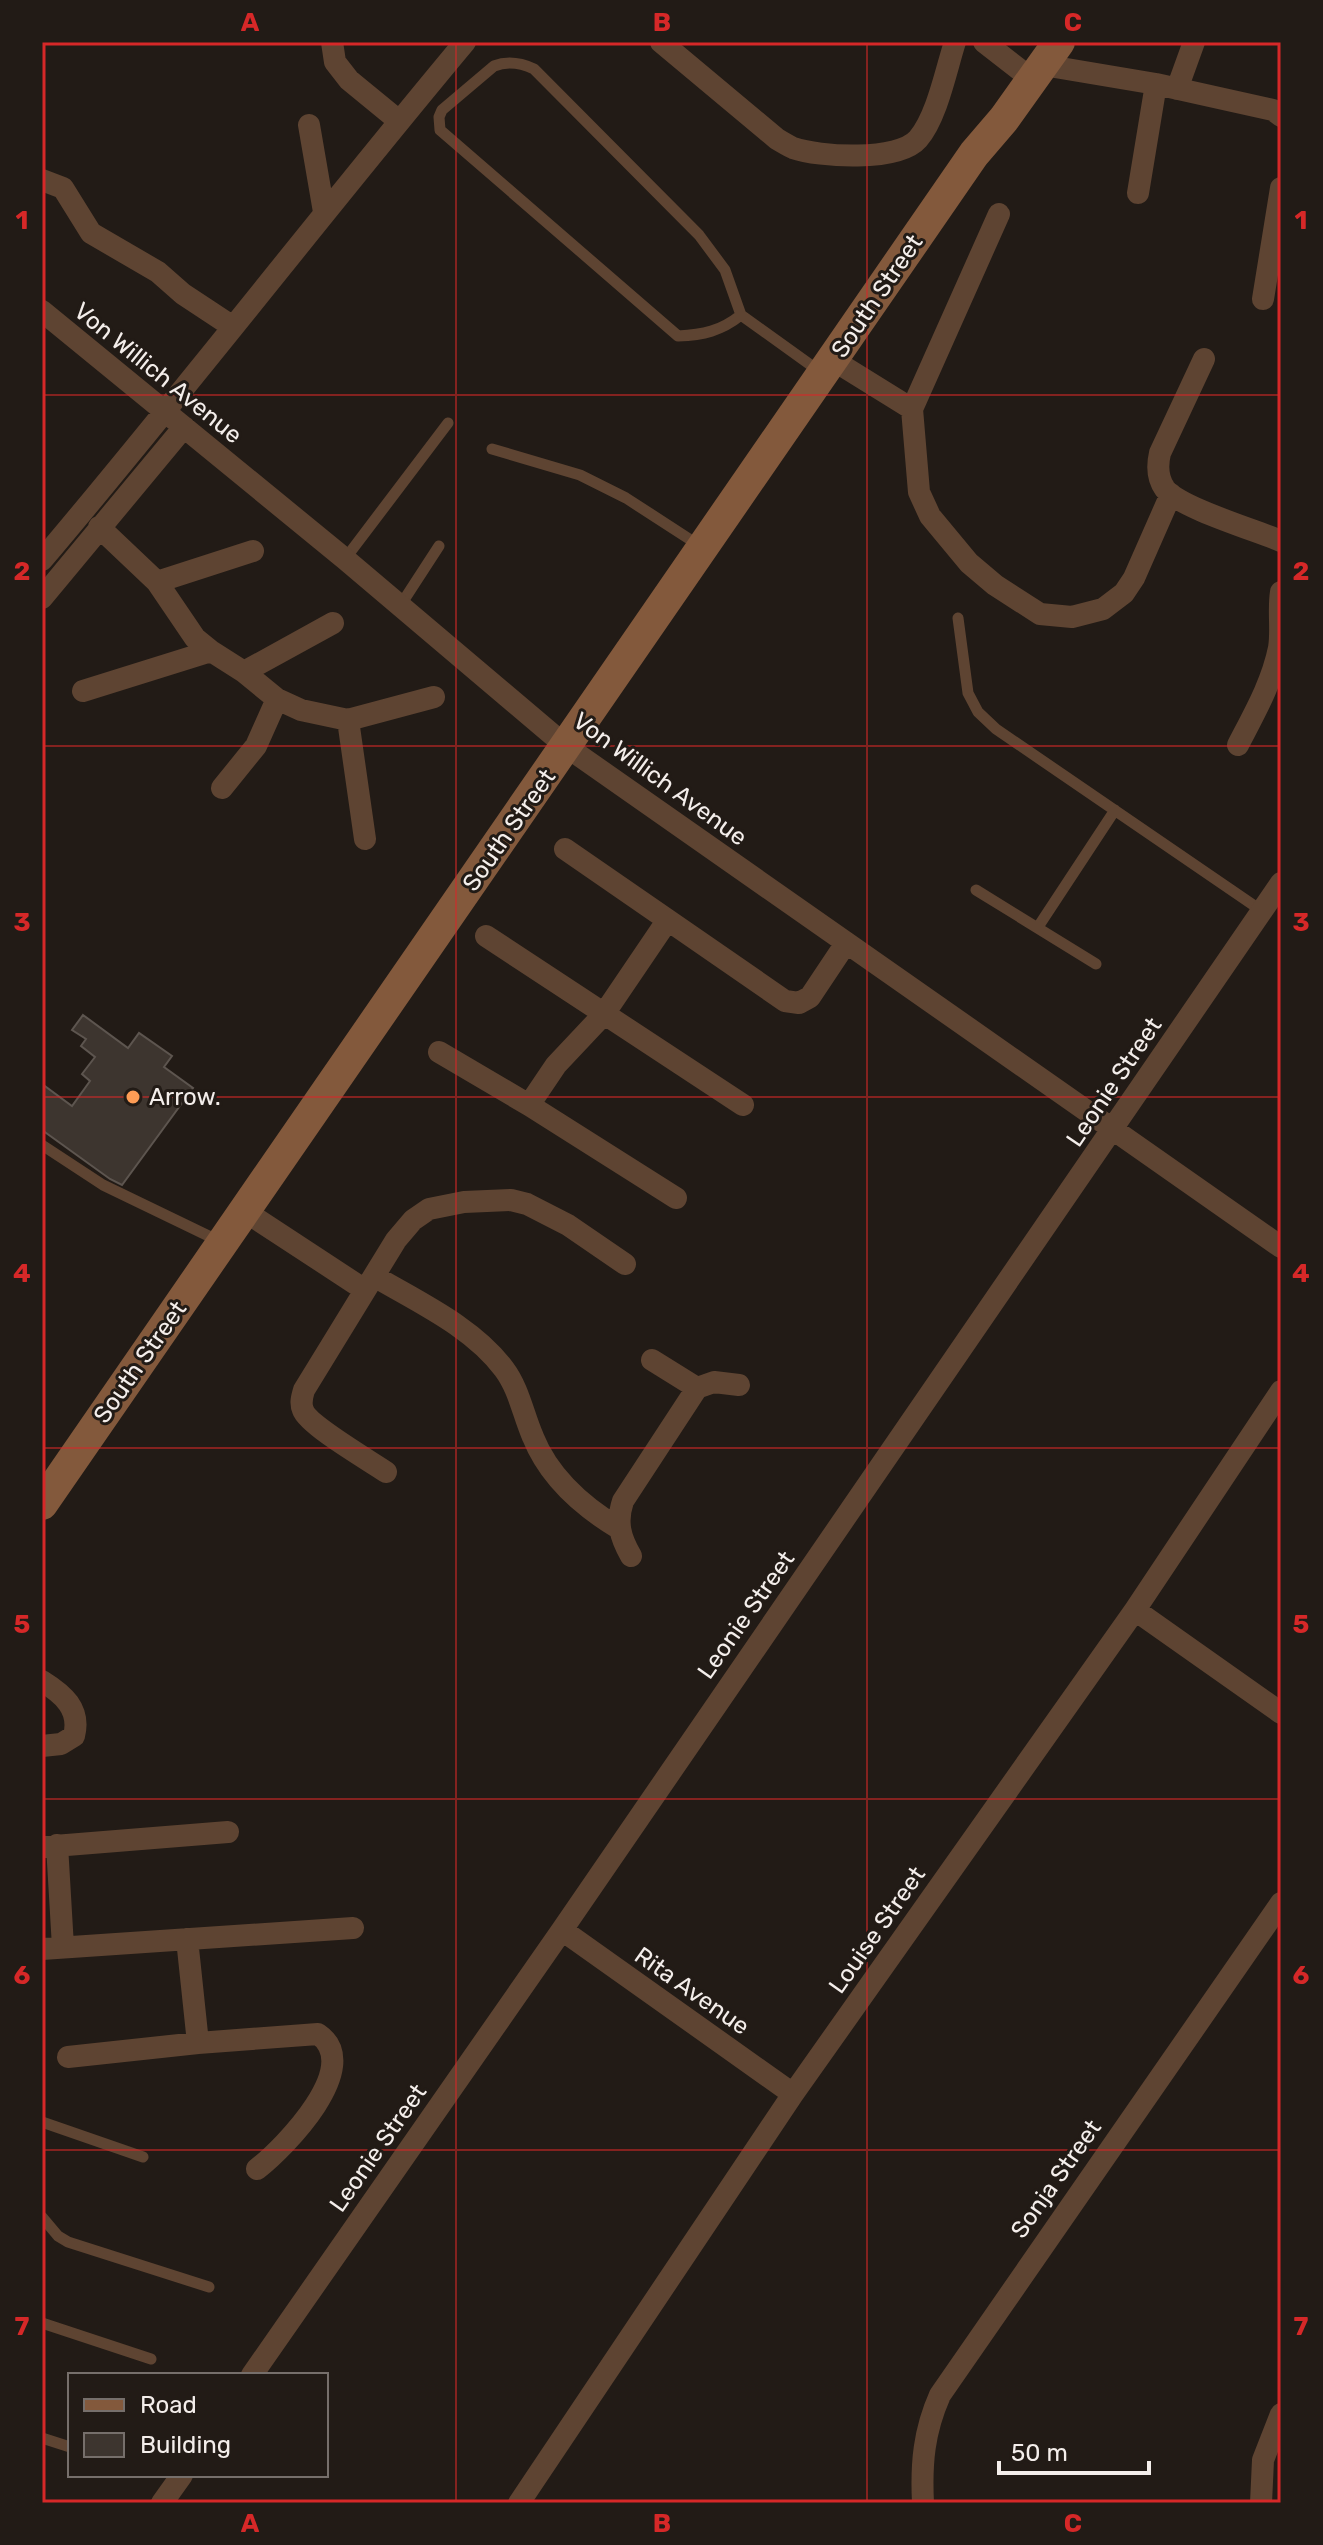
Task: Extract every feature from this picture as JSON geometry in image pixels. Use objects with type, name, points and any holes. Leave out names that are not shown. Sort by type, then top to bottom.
[{"type":"street","points":[[332,42],[335,62],[349,80],[399,121]]},
{"type":"street","points":[[42,560],[166,413],[324,212],[465,42]]},
{"type":"street","points":[[661,42],[777,139],[792,147],[835,155],[887,153],[907,148],[917,141],[931,116],[955,42]]},
{"type":"street","points":[[984,42],[1273,110],[1281,116]]},
{"type":"street","points":[[1138,193],[1167,86],[1194,42]]},
{"type":"street","name":"South Street","points":[[42,1504],[974,154],[995,110],[1040,55]]},
{"type":"street","points":[[309,125],[324,212]]},
{"type":"street","points":[[42,180],[63,188],[91,233],[158,272],[183,294],[233,327]]},
{"type":"street","points":[[1263,299],[1281,188]]},
{"type":"street","points":[[999,214],[912,409],[919,492],[930,516],[969,563],[995,585],[1040,614],[1072,617],[1103,609],[1115,602],[1134,578],[1171,494]]},
{"type":"street","name":"Von Willich Avenue","points":[[42,311],[345,559],[567,747],[1281,1247]]},
{"type":"street","points":[[1204,359],[1160,453],[1157,465],[1159,479],[1171,494],[1281,541]]},
{"type":"street","points":[[828,367],[912,409]]},
{"type":"street","points":[[42,598],[184,427]]},
{"type":"street","points":[[99,527],[157,582],[195,638],[277,699],[301,710],[348,720],[434,697]]},
{"type":"street","points":[[157,582],[253,551]]},
{"type":"street","points":[[1238,745],[1264,696],[1273,670],[1279,646],[1281,592]]},
{"type":"street","points":[[244,672],[333,623]]},
{"type":"street","points":[[83,691],[211,651]]},
{"type":"street","points":[[222,788],[256,746],[277,699]]},
{"type":"street","points":[[348,720],[365,839]]},
{"type":"street","points":[[565,849],[785,1001],[792,1003],[810,997],[846,943]]},
{"type":"street","name":"Leonie Street","points":[[253,2373],[562,1930],[1281,883]]},
{"type":"street","points":[[529,1105],[556,1065],[604,1014],[667,921]]},
{"type":"street","points":[[486,936],[743,1105]]},
{"type":"street","points":[[439,1052],[676,1198]]},
{"type":"street","points":[[386,1472],[316,1424],[301,1407],[304,1390],[396,1240],[413,1220],[429,1209],[479,1200],[511,1200],[527,1204],[588,1237],[625,1264]]},
{"type":"street","points":[[246,1212],[370,1283],[452,1323],[489,1352],[512,1382],[532,1436],[548,1466],[589,1509],[620,1529]]},
{"type":"street","points":[[652,1360],[697,1388]]},
{"type":"street","points":[[631,1556],[620,1529],[619,1512],[623,1501],[697,1388],[714,1382],[739,1385]]},
{"type":"street","name":"Louise Street","points":[[519,2503],[793,2094],[1135,1610],[1281,1391]]},
{"type":"street","points":[[1135,1610],[1281,1713]]},
{"type":"street","points":[[42,1681],[67,1699],[77,1724],[74,1736],[61,1744],[42,1746]]},
{"type":"street","points":[[228,1832],[50,1846],[53,1948],[353,1928]]},
{"type":"street","name":"Sonja Street","points":[[923,2503],[924,2441],[940,2395],[1281,1903]]},
{"type":"street","name":"Rita Avenue","points":[[562,1930],[793,2094]]},
{"type":"street","points":[[187,1939],[198,2043]]},
{"type":"street","points":[[68,2057],[318,2034],[327,2041],[332,2051],[323,2091],[314,2108],[277,2153],[257,2169]]},
{"type":"street","points":[[1261,2503],[1263,2460],[1281,2414]]},
{"type":"street","points":[[162,2503],[181,2477]]},
{"type":"lane","points":[[741,315],[727,327],[709,333],[678,336],[440,130],[442,110],[494,66],[522,63],[534,69],[699,235],[725,270],[741,315],[828,367]]},
{"type":"lane","points":[[345,559],[448,423]]},
{"type":"lane","points":[[492,449],[580,475],[626,498],[704,548]]},
{"type":"lane","points":[[400,606],[439,546]]},
{"type":"lane","points":[[958,618],[968,693],[978,712],[996,729],[1262,911]]},
{"type":"lane","points":[[1038,927],[1115,810]]},
{"type":"lane","points":[[976,890],[1096,964]]},
{"type":"lane","points":[[42,1145],[103,1185],[223,1244]]},
{"type":"lane","points":[[42,2122],[143,2157]]},
{"type":"lane","points":[[42,2217],[58,2236],[68,2242],[209,2287]]},
{"type":"lane","points":[[42,2323],[151,2359]]},
{"type":"lane","points":[[42,2438],[68,2446]]},
{"type":"building","name":"Arrow.","points":[[83,1015],[128,1048],[139,1033],[172,1056],[164,1067],[193,1088],[122,1185],[42,1130],[42,1084],[72,1106],[90,1081],[82,1074],[95,1057],[81,1046],[86,1039],[72,1030]]},
{"type":"place","name":"Arrow.","points":[[133,1097]]}]
